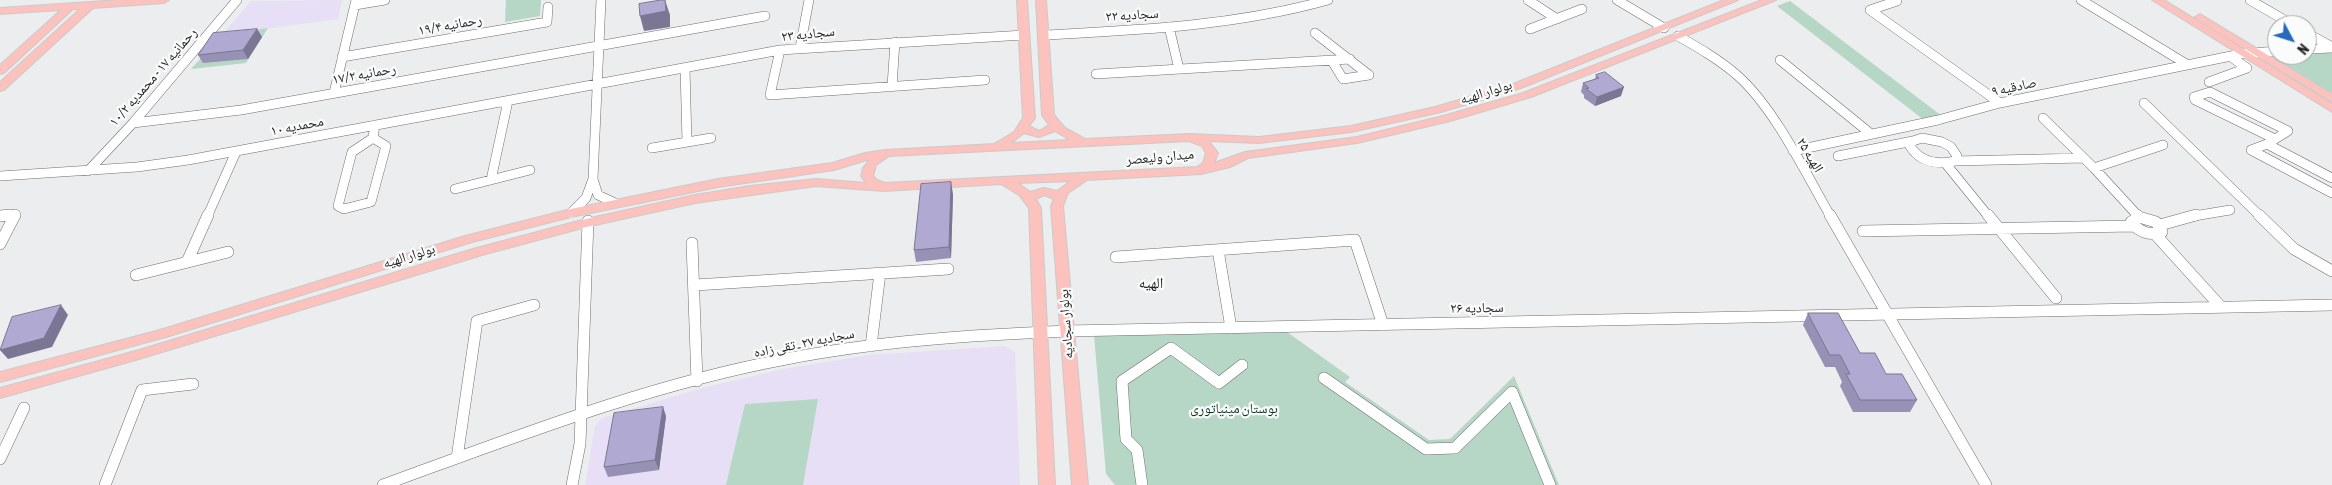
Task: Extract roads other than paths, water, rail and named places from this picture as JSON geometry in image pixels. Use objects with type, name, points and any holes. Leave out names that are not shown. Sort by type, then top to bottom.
[{"type":"main road","points":[[0,10],[89,2],[164,0]]},
{"type":"main road","points":[[995,147],[1010,140],[1024,128],[1029,118],[1022,0]]},
{"type":"main road","points":[[1041,0],[1048,115],[1054,126],[1065,134],[1085,142]]},
{"type":"main road","name":"بولوار الهیه","points":[[1189,137],[1259,140],[1351,129],[1437,110],[1517,86],[1733,0]]},
{"type":"main road","name":"بولوار الهیه","points":[[1199,170],[1226,164],[1245,155],[1357,140],[1446,120],[1527,95],[1771,0]]},
{"type":"main road","points":[[2157,0],[2236,55],[2332,109]]},
{"type":"main road","points":[[2172,0],[2332,98]]},
{"type":"main road","points":[[0,88],[89,2]]},
{"type":"main road","points":[[0,4],[75,3]]},
{"type":"main road","points":[[0,71],[75,3]]},
{"type":"main road","points":[[1664,28],[1678,36]]},
{"type":"main road","points":[[1024,128],[1032,133],[1039,134],[1046,133],[1054,126]]},
{"type":"main road","name":"میدان ولیعصر","points":[[834,166],[865,156],[886,153],[1189,137],[1204,142],[1212,153],[1212,159],[1208,165],[1199,170],[865,188],[834,182]]},
{"type":"main road","points":[[1241,139],[1235,143],[1233,148],[1245,155]]},
{"type":"main road","points":[[884,187],[873,183],[867,176],[868,167],[871,163],[886,153]]},
{"type":"main road","points":[[834,166],[845,171],[845,175],[834,182]]},
{"type":"main road","name":"بولوار الهیه","points":[[0,377],[161,334],[469,239],[571,213],[718,183],[834,166]]},
{"type":"main road","points":[[1001,181],[1018,187],[1030,198],[1036,193],[1044,191],[1054,192],[1059,197],[1070,185],[1087,177]]},
{"type":"main road","name":"بولوار الهیه","points":[[0,393],[162,348],[471,252],[588,221],[731,192],[809,182],[834,182]]},
{"type":"main road","name":"بولوار سجادیه","points":[[1059,197],[1057,206],[1080,485]]},
{"type":"main road","name":"بولوار سجادیه","points":[[1030,198],[1035,208],[1047,485]]},
{"type":"street","name":"رحمانیه ۱۷ - محمدیه ۱۰/۲","points":[[88,171],[133,123],[237,0]]},
{"type":"street","points":[[334,93],[355,3],[385,0]]},
{"type":"street","points":[[571,213],[586,198],[593,179],[600,0]]},
{"type":"street","points":[[800,48],[809,0]]},
{"type":"street","name":"سجادیه ۲۲","points":[[1044,34],[1169,27],[1253,19],[1309,3],[1328,0]]},
{"type":"street","points":[[1528,0],[1557,18]]},
{"type":"street","points":[[1617,0],[1664,28]]},
{"type":"street","points":[[2081,0],[2188,65]]},
{"type":"street","points":[[2250,0],[2276,15]]},
{"type":"street","points":[[1897,1],[1870,10],[2000,103]]},
{"type":"street","name":"رحمانیه ۱۹/۴","points":[[342,58],[547,22],[548,6]]},
{"type":"street","points":[[1530,29],[1582,9]]},
{"type":"street","name":"رحمانیه ۱۷/۲","points":[[133,123],[241,110],[765,16]]},
{"type":"street","points":[[1169,27],[1179,70]]},
{"type":"street","points":[[1315,33],[1369,75],[1343,79],[1332,61]]},
{"type":"street","name":"سجادیه ۲۳","points":[[598,85],[780,50],[1024,34]]},
{"type":"street","name":"الهیه ۲۵","points":[[1678,36],[1717,60],[1747,85],[1793,151],[1986,485]]},
{"type":"street","points":[[2317,39],[2332,47]]},
{"type":"street","points":[[892,86],[895,42]]},
{"type":"street","points":[[2317,48],[2332,47]]},
{"type":"street","points":[[780,50],[770,95],[985,80]]},
{"type":"street","name":"صادقیه ۹","points":[[1793,151],[1938,120],[2000,103],[2236,55],[2267,52]]},
{"type":"street","points":[[2209,82],[2247,68],[2236,55]]},
{"type":"street","points":[[1096,74],[1350,59]]},
{"type":"street","points":[[1780,60],[1871,134]]},
{"type":"street","points":[[685,68],[687,142]]},
{"type":"street","name":"محمدیه ۱۰","points":[[0,176],[137,167],[236,152],[598,85]]},
{"type":"street","points":[[2332,178],[2271,142],[2195,100],[2194,97],[2210,92],[2288,132],[2271,142],[2252,150],[2332,193]]},
{"type":"street","points":[[491,180],[508,101]]},
{"type":"street","points":[[2144,103],[2288,244],[2313,261],[2332,270]]},
{"type":"street","points":[[2043,118],[2094,168],[2143,232],[2157,230],[2185,217],[2230,210]]},
{"type":"street","points":[[373,138],[386,146],[371,202],[344,209],[338,206],[352,152],[373,138],[375,125]]},
{"type":"street","points":[[652,148],[711,138]]},
{"type":"street","points":[[1838,156],[1927,139],[1945,143],[1954,149],[1957,156],[1950,163]]},
{"type":"street","points":[[1913,141],[1910,146],[1914,153],[1922,159],[1950,163],[2084,158]]},
{"type":"street","points":[[2094,168],[2163,145]]},
{"type":"street","points":[[187,262],[236,152]]},
{"type":"street","points":[[1950,163],[1997,228],[2056,298]]},
{"type":"street","points":[[454,190],[530,170]]},
{"type":"street","points":[[593,179],[598,196],[615,203]]},
{"type":"street","points":[[0,216],[15,215],[0,244]]},
{"type":"street","points":[[572,485],[580,444],[588,221]]},
{"type":"street","points":[[1863,231],[1997,228],[2136,221]]},
{"type":"street","points":[[2157,230],[2221,307]]},
{"type":"street","points":[[1116,257],[1355,240],[1383,325]]},
{"type":"street","points":[[692,243],[698,381]]},
{"type":"street","points":[[1218,250],[1231,328]]},
{"type":"street","points":[[136,275],[228,252]]},
{"type":"street","points":[[695,285],[948,269]]},
{"type":"street","points":[[871,346],[880,273]]},
{"type":"street","points":[[458,458],[476,321],[534,305]]},
{"type":"street","name":"سجادیه ۲۶","points":[[1067,331],[2332,305]]},
{"type":"street","name":"سجادیه ۲۷ ـ تقی زاده","points":[[383,485],[581,414],[698,381],[785,360],[871,346],[955,337],[1067,331]]},
{"type":"street","points":[[1142,485],[1138,450],[1126,439],[1122,381],[1171,348],[1218,383],[1242,365]]},
{"type":"street","points":[[1324,378],[1426,449],[1455,448],[1512,392],[1550,485]]},
{"type":"street","points":[[105,485],[142,390],[193,384]]},
{"type":"street","points":[[0,459],[24,408]]},
{"type":"district","name":"الهیه","points":[[1151,283]]},
{"type":"park label","name":"بوستان مینیاتوری","points":[[1234,409]]}]
